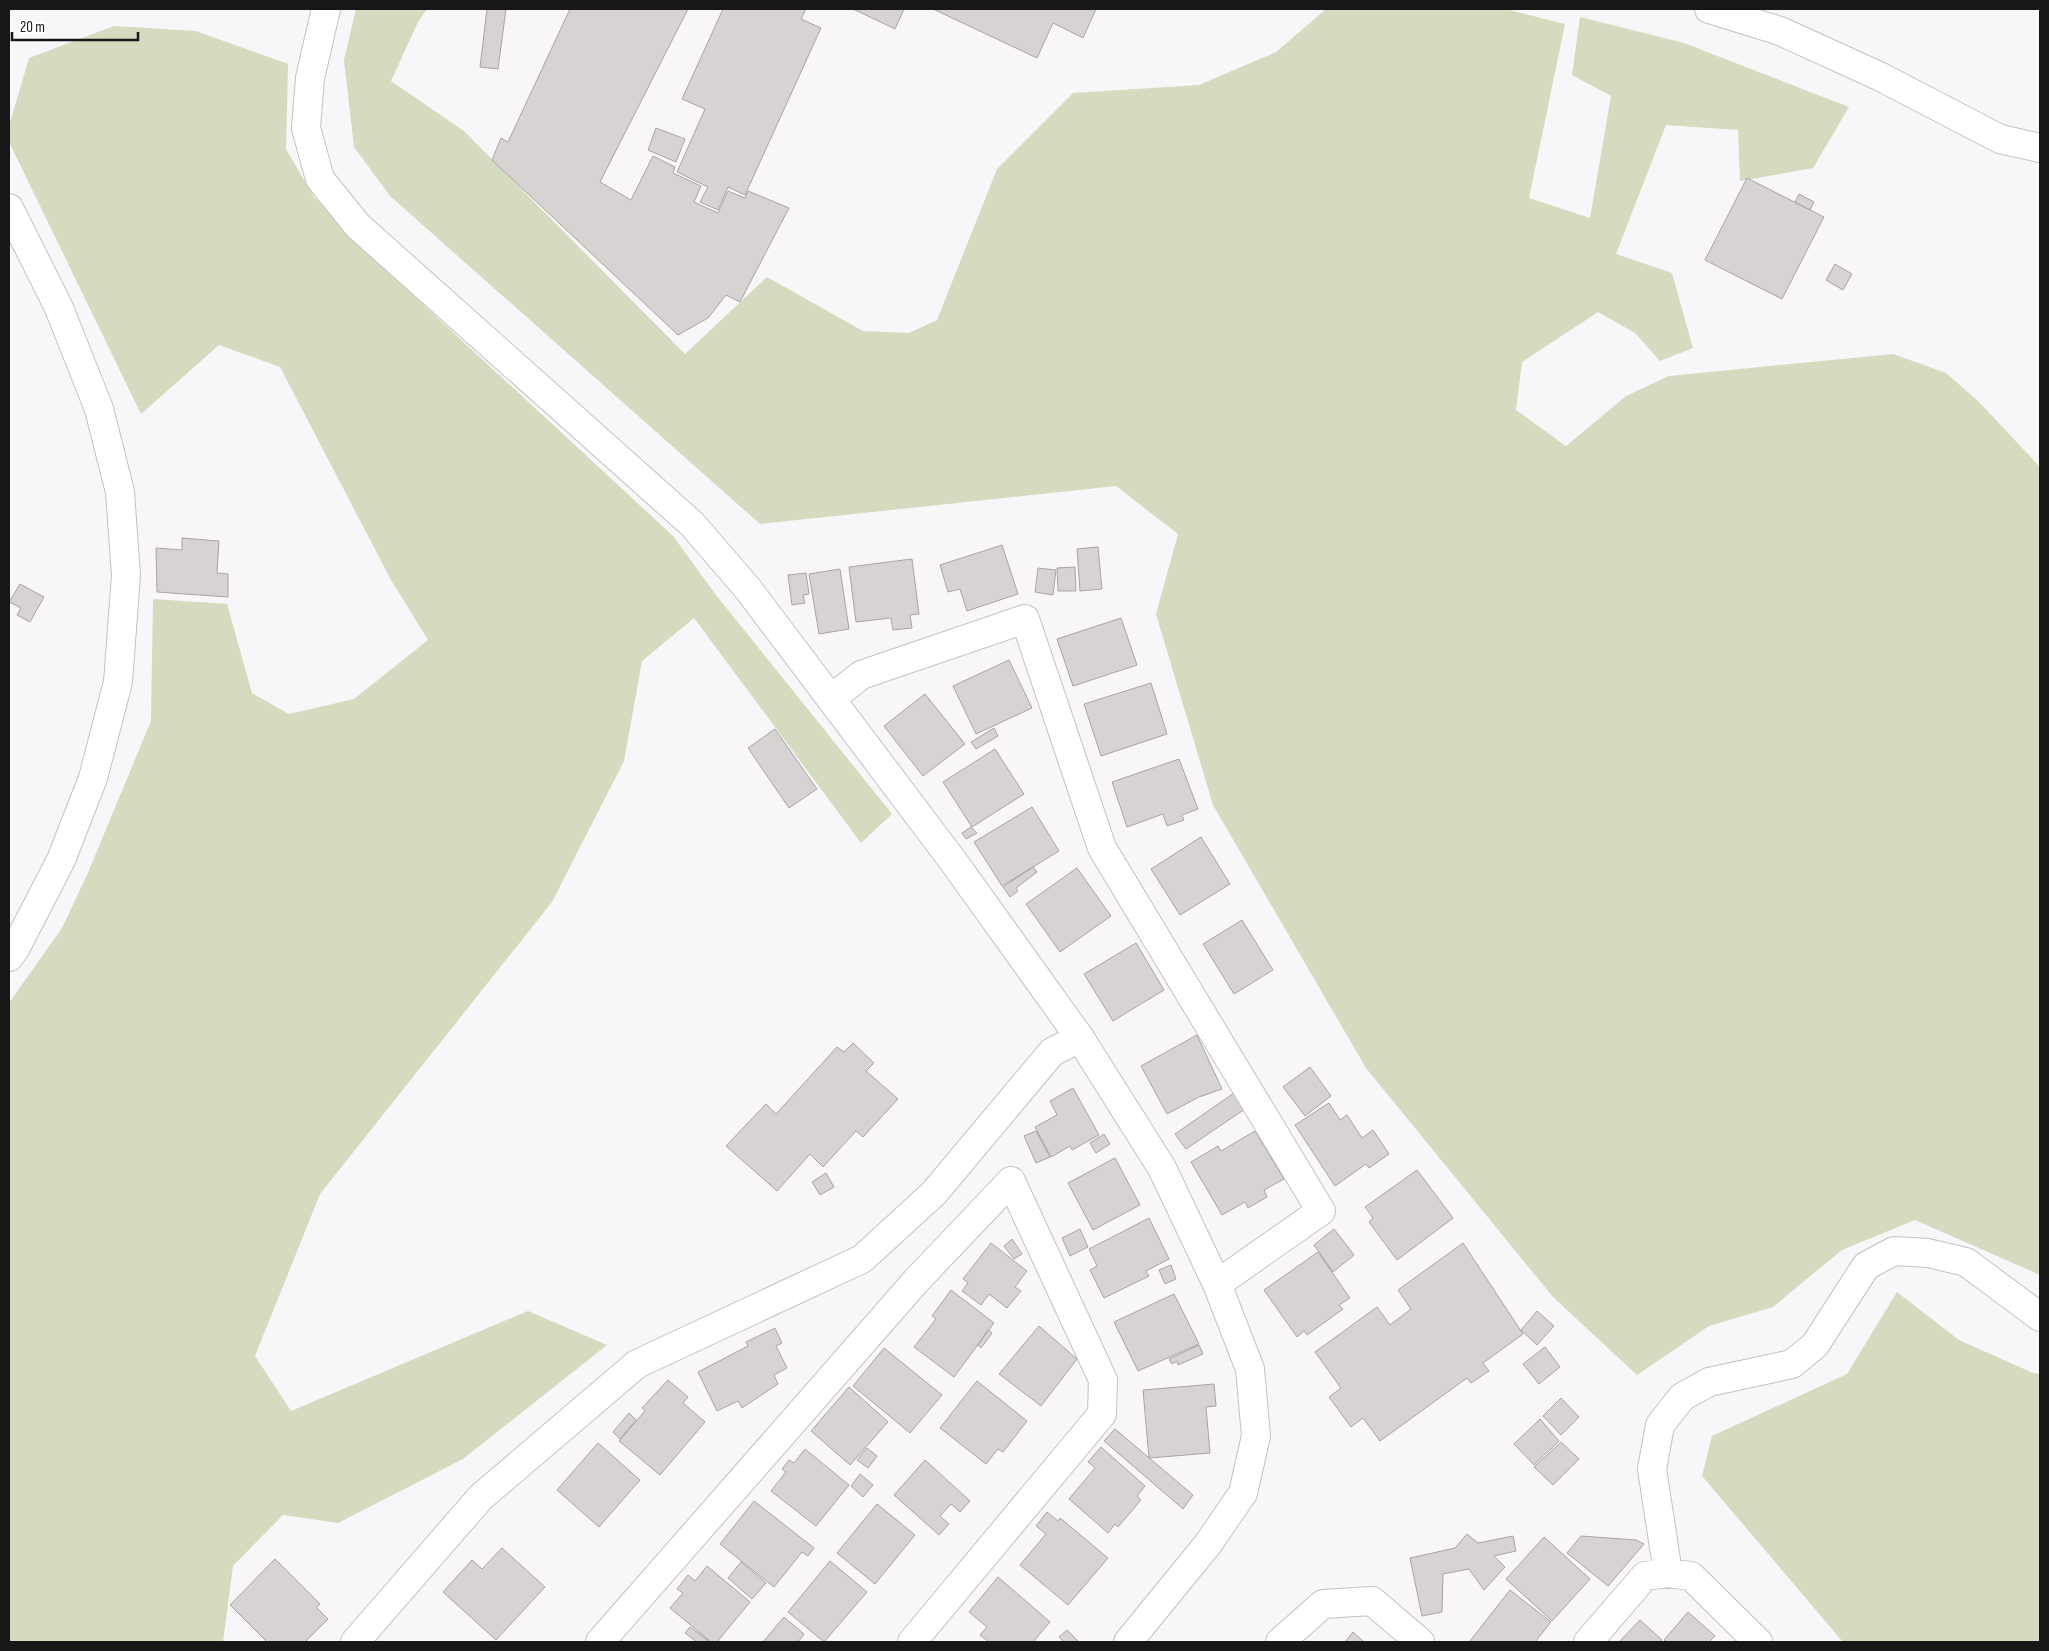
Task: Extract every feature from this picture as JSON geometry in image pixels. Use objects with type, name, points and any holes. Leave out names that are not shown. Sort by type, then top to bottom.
[{"type":"street","points":[[326,9],[310,78],[306,128],[320,179],[358,226],[692,524],[748,589],[953,861],[1080,1038],[1162,1168],[1217,1284],[1250,1369],[1256,1436],[1243,1493],[1208,1544],[1128,1642]]},
{"type":"street","points":[[1708,9],[1780,31],[1882,77],[2000,139],[2040,148]]},
{"type":"street","points":[[9,208],[59,308],[99,409],[120,492],[126,575],[118,682],[93,778],[61,860],[15,949],[9,957]]},
{"type":"street","points":[[831,699],[861,675],[1025,619],[1102,848],[1321,1211],[1217,1284]]},
{"type":"street","points":[[355,1642],[481,1497],[637,1364],[862,1259],[934,1193],[1052,1052],[1080,1038]]},
{"type":"street","points":[[600,1642],[916,1281],[1011,1181],[1103,1380],[1102,1414],[912,1642]]},
{"type":"street","points":[[1668,1573],[1652,1469],[1660,1425],[1682,1398],[1709,1382],[1792,1364],[1815,1345],[1866,1266],[1894,1251],[1928,1253],[1966,1262],[2040,1317]]},
{"type":"street","points":[[1588,1642],[1645,1576],[1668,1573],[1691,1576],[1758,1642]]},
{"type":"street","points":[[1280,1642],[1323,1604],[1372,1601],[1420,1642]]},
{"type":"green space","points":[[356,9],[427,9],[418,22],[391,81],[464,131],[685,354],[767,277],[863,331],[909,333],[937,320],[997,169],[1073,93],[1199,85],[1276,52],[1326,9],[1505,9],[1565,24],[1529,198],[1590,218],[1611,96],[1572,75],[1580,17],[1684,43],[1849,107],[1813,168],[1740,181],[1738,130],[1666,125],[1616,254],[1672,273],[1693,348],[1660,361],[1635,333],[1598,312],[1522,362],[1516,410],[1566,446],[1626,396],[1669,376],[1893,354],[1946,373],[1978,401],[2040,467],[2040,1275],[1915,1220],[1842,1250],[1773,1307],[1709,1326],[1637,1375],[1553,1297],[1366,1068],[1213,805],[1156,614],[1178,534],[1116,486],[760,524],[390,196],[354,147],[344,60]]},
{"type":"green space","points":[[114,26],[196,31],[288,64],[286,149],[314,197],[360,246],[673,536],[716,595],[892,814],[861,843],[694,618],[642,661],[624,761],[552,902],[320,1194],[255,1356],[291,1411],[528,1311],[607,1345],[463,1459],[338,1523],[283,1515],[233,1566],[223,1642],[9,1642],[9,1003],[62,928],[87,875],[151,721],[153,599],[227,604],[252,693],[289,714],[354,699],[428,640],[391,580],[280,367],[219,345],[141,414],[9,142],[9,126],[29,58]]},
{"type":"green space","points":[[1897,1292],[1959,1340],[2033,1373],[2040,1374],[2040,1642],[1843,1642],[1702,1476],[1712,1436],[1847,1374]]},
{"type":"building","points":[[487,9],[506,9],[498,69],[480,67]]},
{"type":"building","points":[[570,9],[688,9],[600,182],[631,200],[653,156],[675,167],[673,173],[701,186],[694,202],[718,213],[728,191],[745,198],[748,191],[789,208],[740,302],[726,295],[708,318],[678,335],[492,160],[501,138],[508,142]]},
{"type":"building","points":[[723,9],[806,9],[801,19],[821,28],[745,195],[728,187],[718,210],[700,202],[708,187],[677,172],[705,109],[682,99]]},
{"type":"building","points":[[853,9],[904,9],[895,29]]},
{"type":"building","points":[[933,9],[1096,9],[1083,38],[1053,23],[1037,58]]},
{"type":"building","points":[[656,128],[685,139],[676,162],[648,150]]},
{"type":"building","points":[[1747,178],[1824,217],[1782,299],[1705,260]]},
{"type":"building","points":[[1799,194],[1814,202],[1810,210],[1795,202]]},
{"type":"building","points":[[1835,264],[1852,274],[1843,290],[1826,280]]},
{"type":"building","points":[[182,538],[219,541],[217,573],[228,574],[228,597],[157,592],[156,548],[182,550]]},
{"type":"building","points":[[1002,545],[1018,594],[967,611],[960,589],[948,592],[940,565]]},
{"type":"building","points":[[1098,547],[1102,589],[1080,591],[1077,549]]},
{"type":"building","points":[[912,559],[919,614],[910,615],[912,628],[893,630],[891,618],[856,622],[849,567]]},
{"type":"building","points":[[1075,567],[1076,591],[1058,591],[1057,568]]},
{"type":"building","points":[[1038,568],[1056,570],[1053,595],[1035,592]]},
{"type":"building","points":[[840,569],[849,629],[819,634],[809,574]]},
{"type":"building","points":[[806,573],[809,594],[803,595],[805,603],[792,605],[788,575]]},
{"type":"building","points":[[20,584],[44,597],[30,622],[17,615],[21,608],[9,602]]},
{"type":"building","points":[[1121,618],[1137,665],[1073,686],[1057,639]]},
{"type":"building","points":[[1009,660],[1032,708],[976,734],[953,686]]},
{"type":"building","points":[[1151,683],[1167,734],[1101,756],[1084,704]]},
{"type":"building","points":[[925,694],[965,744],[923,776],[884,726]]},
{"type":"building","points":[[994,728],[998,736],[976,749],[971,742]]},
{"type":"building","points":[[775,729],[817,789],[789,808],[748,748]]},
{"type":"building","points":[[995,749],[1024,794],[972,827],[943,782]]},
{"type":"building","points":[[1179,759],[1198,809],[1182,815],[1184,820],[1167,826],[1163,814],[1127,827],[1112,782]]},
{"type":"building","points":[[1032,807],[1059,851],[1002,886],[974,842]]},
{"type":"building","points":[[971,827],[977,833],[966,839],[962,833]]},
{"type":"building","points":[[1201,837],[1230,884],[1180,915],[1151,869]]},
{"type":"building","points":[[1033,867],[1037,872],[1016,888],[1018,891],[1010,897],[1003,887]]},
{"type":"building","points":[[1077,868],[1111,916],[1060,952],[1026,904]]},
{"type":"building","points":[[1242,920],[1273,970],[1234,994],[1203,944]]},
{"type":"building","points":[[1136,943],[1164,990],[1113,1021],[1084,974]]},
{"type":"building","points":[[1197,1035],[1222,1089],[1199,1097],[1167,1114],[1141,1066]]},
{"type":"building","points":[[853,1043],[874,1063],[866,1071],[898,1099],[863,1137],[856,1131],[823,1167],[810,1154],[777,1191],[726,1146],[766,1104],[776,1114],[837,1047],[844,1052]]},
{"type":"building","points":[[1310,1067],[1331,1096],[1305,1116],[1283,1087]]},
{"type":"building","points":[[1073,1088],[1099,1135],[1072,1150],[1070,1146],[1051,1157],[1035,1127],[1057,1115],[1050,1101]]},
{"type":"building","points":[[1234,1093],[1245,1109],[1186,1149],[1175,1134]]},
{"type":"building","points":[[1329,1103],[1340,1120],[1347,1115],[1362,1138],[1373,1130],[1389,1154],[1369,1168],[1366,1164],[1335,1186],[1295,1125]]},
{"type":"building","points":[[1036,1131],[1050,1157],[1036,1163],[1024,1136]]},
{"type":"building","points":[[1255,1131],[1284,1179],[1264,1190],[1267,1197],[1248,1208],[1245,1202],[1222,1215],[1191,1162],[1218,1146],[1221,1151]]},
{"type":"building","points":[[1104,1134],[1110,1144],[1096,1153],[1090,1143]]},
{"type":"building","points":[[1115,1158],[1140,1205],[1093,1230],[1068,1183]]},
{"type":"building","points":[[1417,1170],[1453,1218],[1397,1260],[1369,1222],[1373,1218],[1365,1207]]},
{"type":"building","points":[[826,1173],[834,1187],[820,1195],[812,1182]]},
{"type":"building","points":[[1149,1218],[1169,1259],[1146,1271],[1149,1276],[1104,1298],[1090,1270],[1097,1266],[1089,1249]]},
{"type":"building","points":[[1080,1229],[1088,1247],[1070,1256],[1062,1238]]},
{"type":"building","points":[[1334,1229],[1354,1255],[1333,1272],[1314,1245]]},
{"type":"building","points":[[1012,1239],[1022,1254],[1014,1259],[1004,1246]]},
{"type":"building","points":[[991,1243],[1027,1271],[1015,1287],[1021,1291],[1007,1308],[989,1294],[981,1305],[962,1291],[968,1283],[963,1279]]},
{"type":"building","points":[[1463,1243],[1523,1334],[1483,1363],[1489,1371],[1471,1383],[1467,1378],[1380,1441],[1363,1418],[1351,1427],[1329,1397],[1341,1388],[1315,1352],[1377,1307],[1390,1325],[1411,1309],[1398,1290]]},
{"type":"building","points":[[1318,1252],[1350,1298],[1339,1305],[1343,1309],[1307,1335],[1304,1331],[1297,1337],[1264,1290]]},
{"type":"building","points":[[1171,1265],[1176,1279],[1165,1284],[1159,1270]]},
{"type":"building","points":[[951,1290],[994,1323],[954,1377],[914,1347],[936,1319],[932,1316]]},
{"type":"building","points":[[1174,1294],[1199,1344],[1138,1371],[1114,1322]]},
{"type":"building","points":[[1537,1311],[1554,1326],[1537,1345],[1521,1330]]},
{"type":"building","points":[[1039,1326],[1077,1359],[1041,1406],[999,1374]]},
{"type":"building","points":[[775,1328],[782,1343],[776,1346],[787,1368],[774,1375],[778,1384],[742,1408],[738,1401],[717,1411],[698,1372],[748,1346],[746,1342]]},
{"type":"building","points":[[988,1330],[992,1333],[981,1348],[978,1345]]},
{"type":"building","points":[[1199,1345],[1203,1354],[1178,1365],[1177,1361],[1172,1364],[1169,1359]]},
{"type":"building","points":[[1545,1347],[1560,1367],[1539,1384],[1523,1364]]},
{"type":"building","points":[[884,1348],[942,1395],[910,1433],[853,1386]]},
{"type":"building","points":[[668,1380],[688,1397],[683,1403],[705,1422],[660,1475],[619,1441],[645,1411],[642,1408]]},
{"type":"building","points":[[977,1381],[1027,1421],[1003,1452],[998,1449],[986,1464],[940,1428]]},
{"type":"building","points":[[1214,1384],[1216,1406],[1206,1407],[1210,1453],[1149,1458],[1143,1390]]},
{"type":"building","points":[[849,1387],[888,1422],[850,1465],[811,1431]]},
{"type":"building","points":[[1561,1398],[1579,1417],[1561,1435],[1543,1416]]},
{"type":"building","points":[[629,1413],[636,1420],[620,1439],[613,1432]]},
{"type":"building","points":[[1540,1419],[1559,1441],[1534,1465],[1514,1444]]},
{"type":"building","points":[[1115,1429],[1193,1495],[1183,1509],[1104,1441]]},
{"type":"building","points":[[1561,1442],[1579,1459],[1553,1485],[1534,1467]]},
{"type":"building","points":[[598,1443],[640,1480],[599,1527],[557,1490]]},
{"type":"building","points":[[1101,1447],[1145,1486],[1137,1496],[1141,1500],[1118,1527],[1115,1524],[1108,1533],[1069,1499],[1095,1468],[1088,1462]]},
{"type":"building","points":[[867,1448],[877,1456],[868,1468],[857,1460]]},
{"type":"building","points":[[805,1449],[849,1485],[816,1526],[771,1491],[786,1472],[782,1469],[789,1460],[794,1463]]},
{"type":"building","points":[[925,1460],[970,1501],[960,1512],[951,1504],[940,1516],[949,1524],[939,1535],[894,1495]]},
{"type":"building","points":[[860,1474],[873,1485],[863,1497],[851,1486]]},
{"type":"building","points":[[754,1501],[814,1548],[808,1556],[802,1552],[774,1587],[720,1544]]},
{"type":"building","points":[[877,1504],[915,1535],[875,1584],[837,1553]]},
{"type":"building","points":[[1047,1512],[1058,1521],[1060,1518],[1108,1558],[1068,1605],[1020,1565],[1046,1534],[1036,1526]]},
{"type":"building","points":[[1467,1534],[1478,1543],[1513,1536],[1516,1551],[1494,1556],[1505,1567],[1484,1590],[1469,1569],[1443,1574],[1442,1612],[1422,1616],[1410,1558],[1455,1548]]},
{"type":"building","points":[[1581,1536],[1636,1540],[1644,1544],[1608,1586],[1567,1553]]},
{"type":"building","points":[[1544,1537],[1590,1579],[1552,1621],[1506,1579]]},
{"type":"building","points":[[502,1548],[545,1587],[496,1640],[443,1592],[472,1560],[482,1569]]},
{"type":"building","points":[[275,1559],[320,1604],[316,1607],[328,1619],[305,1642],[267,1642],[230,1605]]},
{"type":"building","points":[[830,1561],[867,1592],[824,1642],[788,1612]]},
{"type":"building","points":[[741,1562],[766,1583],[752,1599],[728,1578]]},
{"type":"building","points":[[707,1566],[750,1602],[717,1642],[711,1642],[670,1608],[683,1593],[677,1589],[688,1575],[695,1581]]},
{"type":"building","points":[[998,1577],[1050,1622],[1033,1642],[989,1642],[980,1635],[987,1627],[969,1612]]},
{"type":"building","points":[[1510,1590],[1551,1622],[1535,1642],[1470,1641]]},
{"type":"building","points":[[1688,1612],[1715,1636],[1709,1642],[1667,1642],[1664,1640]]},
{"type":"building","points":[[784,1617],[804,1634],[798,1642],[763,1642]]},
{"type":"building","points":[[1640,1620],[1662,1640],[1660,1642],[1619,1642]]},
{"type":"building","points":[[690,1627],[710,1642],[697,1642],[685,1633]]},
{"type":"building","points":[[1067,1630],[1077,1642],[1064,1642],[1059,1637]]},
{"type":"building","points":[[1353,1632],[1364,1642],[1345,1642]]}]
